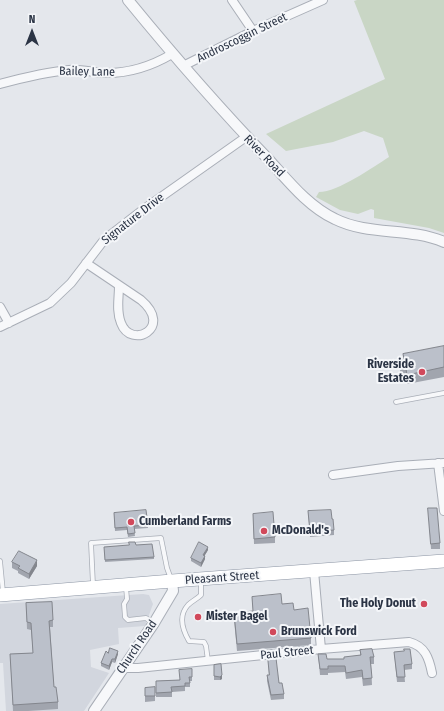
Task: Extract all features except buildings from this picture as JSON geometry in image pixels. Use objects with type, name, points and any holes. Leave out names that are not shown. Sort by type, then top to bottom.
[{"type":"highway","name":"Pleasant Street","points":[[2,595],[444,561]]},
{"type":"street","name":"River Road","points":[[128,0],[172,54],[246,137],[303,196],[320,210],[335,220],[353,226],[369,230],[392,231],[421,235],[444,242]]},
{"type":"street","points":[[232,0],[253,31]]},
{"type":"street","name":"Androscoggin Street","points":[[183,66],[314,2],[323,0]]},
{"type":"street","name":"Bailey Lane","points":[[0,84],[26,77],[68,70],[102,73],[128,72],[152,64],[172,54]]},
{"type":"street","name":"Signature Drive","points":[[0,327],[50,303],[71,283],[104,240],[144,209],[246,137]]},
{"type":"street","points":[[86,263],[141,300],[152,311],[153,324],[149,331],[141,335],[134,335],[124,330],[120,322],[118,310],[119,286]]},
{"type":"street","points":[[0,307],[9,323]]},
{"type":"street","points":[[332,475],[398,466],[441,463],[444,511]]},
{"type":"street","points":[[314,571],[321,649]]},
{"type":"street","name":"Church Road","points":[[94,711],[154,623],[173,591],[172,581]]},
{"type":"street","name":"Paul Street","points":[[123,668],[138,668],[321,649],[409,642],[416,643],[422,647],[426,654],[432,673]]},
{"type":"lane","points":[[396,402],[444,393]]},
{"type":"lane","points":[[93,587],[91,543],[98,542],[161,538],[167,568],[172,581]]},
{"type":"lane","points":[[0,561],[2,595]]},
{"type":"lane","points":[[200,579],[201,595],[188,605],[183,613],[182,628],[188,641],[204,642],[208,661]]},
{"type":"lane","points":[[125,585],[127,599],[124,604],[125,617],[128,620],[146,618],[154,623]]},
{"type":"shaded area","points":[[143,594],[149,595],[153,604],[145,626],[118,628],[119,644],[90,650],[91,667],[109,673],[84,711],[6,711],[3,663],[0,663],[0,604]]},
{"type":"green space","points":[[444,0],[444,233],[429,228],[374,218],[374,210],[371,209],[358,214],[340,210],[316,197],[319,192],[327,191],[345,184],[389,157],[383,138],[364,131],[333,142],[286,151],[266,134],[385,79],[354,1]]},
{"type":"place","name":"Riverside Estates","points":[[422,372]]},
{"type":"place","name":"Cumberland Farms","points":[[131,522]]},
{"type":"place","name":"McDonald's","points":[[264,531]]},
{"type":"place","name":"The Holy Donut","points":[[424,604]]},
{"type":"place","name":"Mister Bagel","points":[[198,617]]},
{"type":"place","name":"Brunswick Ford","points":[[273,632]]}]
